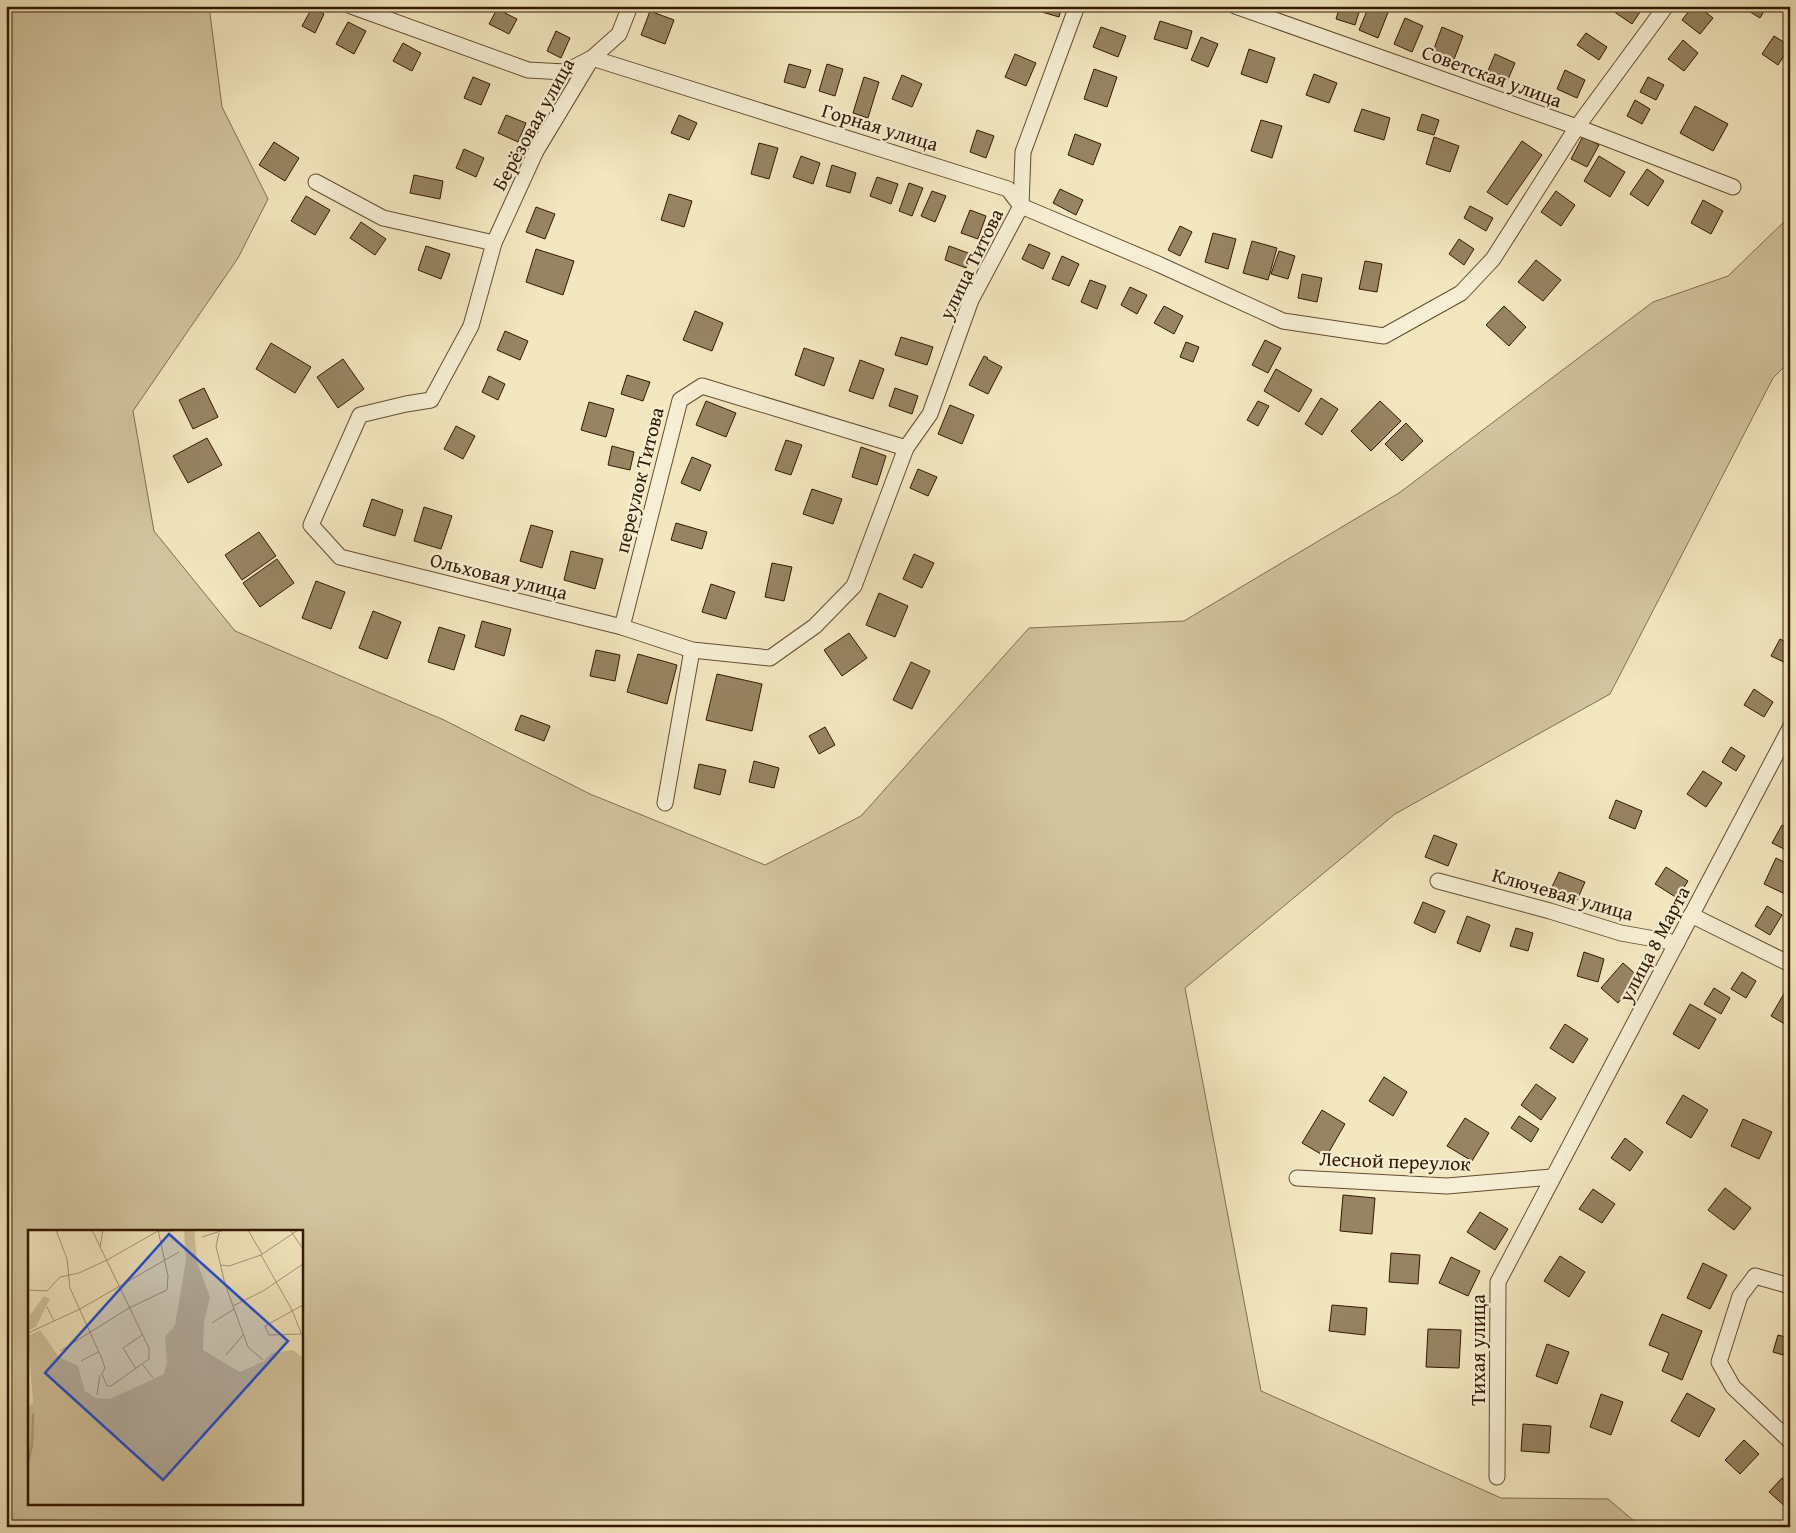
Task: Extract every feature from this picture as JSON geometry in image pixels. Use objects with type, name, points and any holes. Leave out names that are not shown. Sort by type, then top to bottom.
[{"type":"street","points":[[351,6],[528,70],[565,72],[592,58]]},
{"type":"street","name":"Берёзовая улица","points":[[431,400],[471,326],[494,242],[536,151],[592,58],[619,34],[630,6]]},
{"type":"street","name":"улица Титова","points":[[854,586],[906,448],[930,414],[971,300],[1021,206],[1023,152],[1077,6]]},
{"type":"street","name":"Советская улица","points":[[1235,6],[1577,128],[1733,187]]},
{"type":"street","points":[[1577,128],[1666,6]]},
{"type":"street","name":"Горная улица","points":[[592,58],[1008,189],[1021,206],[1158,264],[1284,321],[1384,336],[1461,293],[1487,266],[1577,128]]},
{"type":"street","points":[[316,182],[383,218],[494,242]]},
{"type":"street","name":"переулок Титова","points":[[622,627],[680,400],[702,386],[906,448]]},
{"type":"street","name":"Ольховая улица","points":[[431,400],[360,415],[311,525],[340,557],[622,627],[692,650],[770,658],[816,626],[854,586]]},
{"type":"street","points":[[665,803],[692,650]]},
{"type":"street","name":"улица 8 Марта","points":[[1552,1177],[1678,944],[1691,914],[1790,728]]},
{"type":"street","name":"Ключевая улица","points":[[1438,881],[1621,932],[1678,944]]},
{"type":"street","points":[[1691,914],[1790,964]]},
{"type":"street","name":"Лесной переулок","points":[[1297,1178],[1447,1186],[1552,1177]]},
{"type":"street","name":"Тихая улица","points":[[1497,1477],[1498,1282],[1552,1177]]},
{"type":"street","points":[[1790,1286],[1755,1276],[1740,1296],[1719,1362],[1733,1387],[1790,1441]]},
{"type":"shaded area","points":[[6,6],[209,6],[222,107],[268,199],[238,258],[133,411],[154,531],[235,631],[444,720],[590,794],[765,865],[861,816],[1029,628],[1184,621],[1399,493],[1653,302],[1728,276],[1790,216],[1790,361],[1773,378],[1610,694],[1395,814],[1185,988],[1261,1391],[1501,1498],[1608,1499],[1641,1527],[6,1527]]},
{"type":"building","points":[[1044,6],[1062,6],[1059,17],[1042,12]]},
{"type":"building","points":[[1340,6],[1361,6],[1355,25],[1336,19]]},
{"type":"building","points":[[1369,6],[1380,6],[1389,10],[1378,38],[1359,30]]},
{"type":"building","points":[[1616,6],[1637,6],[1642,9],[1632,24],[1613,11]]},
{"type":"building","points":[[1693,6],[1698,6],[1713,18],[1700,34],[1682,20]]},
{"type":"building","points":[[1750,6],[1767,6],[1760,18],[1747,10]]},
{"type":"building","points":[[312,8],[324,14],[315,33],[302,26]]},
{"type":"building","points":[[497,9],[517,19],[509,34],[489,24]]},
{"type":"building","points":[[650,11],[674,20],[665,44],[641,35]]},
{"type":"building","points":[[1405,18],[1423,26],[1412,52],[1394,44]]},
{"type":"building","points":[[1160,21],[1192,31],[1187,49],[1154,39]]},
{"type":"building","points":[[348,22],[366,31],[354,54],[336,44]]},
{"type":"building","points":[[1101,27],[1126,36],[1118,57],[1093,47]]},
{"type":"building","points":[[1442,27],[1463,36],[1453,62],[1432,54]]},
{"type":"building","points":[[556,31],[570,38],[561,58],[547,51]]},
{"type":"building","points":[[1586,33],[1607,47],[1599,60],[1577,45]]},
{"type":"building","points":[[1774,36],[1790,46],[1778,65],[1762,54]]},
{"type":"building","points":[[1201,37],[1218,44],[1208,67],[1191,60]]},
{"type":"building","points":[[1683,40],[1698,53],[1684,71],[1668,59]]},
{"type":"building","points":[[403,43],[421,53],[412,71],[393,61]]},
{"type":"building","points":[[1249,49],[1275,58],[1267,83],[1241,74]]},
{"type":"building","points":[[1015,54],[1036,63],[1026,86],[1005,77]]},
{"type":"building","points":[[1495,54],[1515,63],[1507,82],[1487,73]]},
{"type":"building","points":[[789,64],[811,70],[805,88],[784,82]]},
{"type":"building","points":[[827,64],[843,69],[835,96],[819,91]]},
{"type":"building","points":[[1094,69],[1117,77],[1107,107],[1084,99]]},
{"type":"building","points":[[1565,70],[1585,80],[1577,98],[1557,89]]},
{"type":"building","points":[[1314,74],[1337,83],[1329,103],[1306,95]]},
{"type":"building","points":[[902,75],[922,84],[912,107],[892,99]]},
{"type":"building","points":[[473,77],[490,84],[481,105],[464,98]]},
{"type":"building","points":[[864,77],[879,82],[868,118],[853,113]]},
{"type":"building","points":[[1648,77],[1664,85],[1656,100],[1640,92]]},
{"type":"building","points":[[1635,100],[1650,109],[1642,124],[1627,116]]},
{"type":"building","points":[[1695,106],[1728,124],[1713,151],[1680,133]]},
{"type":"building","points":[[1362,109],[1390,118],[1384,140],[1354,131]]},
{"type":"building","points":[[1422,114],[1439,120],[1434,135],[1417,130]]},
{"type":"building","points":[[506,115],[526,123],[518,142],[498,133]]},
{"type":"building","points":[[679,115],[697,123],[689,140],[671,133]]},
{"type":"building","points":[[1261,120],[1282,126],[1272,158],[1251,151]]},
{"type":"building","points":[[977,130],[994,136],[986,158],[970,152]]},
{"type":"building","points":[[1075,134],[1101,144],[1093,165],[1068,155]]},
{"type":"building","points":[[1583,136],[1599,145],[1587,167],[1571,159]]},
{"type":"building","points":[[1434,137],[1459,146],[1450,172],[1426,164]]},
{"type":"building","points":[[1522,141],[1542,155],[1507,205],[1487,192]]},
{"type":"building","points":[[274,142],[299,158],[285,181],[259,165]]},
{"type":"building","points":[[759,143],[778,148],[769,179],[751,174]]},
{"type":"building","points":[[464,149],[484,158],[476,177],[456,168]]},
{"type":"building","points":[[801,156],[820,163],[813,184],[793,177]]},
{"type":"building","points":[[1599,156],[1625,172],[1610,197],[1584,181]]},
{"type":"building","points":[[832,165],[856,173],[850,193],[826,186]]},
{"type":"building","points":[[1647,169],[1664,181],[1648,206],[1630,194]]},
{"type":"building","points":[[414,175],[443,181],[440,199],[410,193]]},
{"type":"building","points":[[877,177],[898,184],[891,204],[870,196]]},
{"type":"building","points":[[909,183],[923,188],[912,216],[899,211]]},
{"type":"building","points":[[1060,189],[1083,200],[1076,215],[1053,203]]},
{"type":"building","points":[[932,191],[946,196],[935,222],[921,216]]},
{"type":"building","points":[[1556,191],[1575,205],[1561,226],[1541,212]]},
{"type":"building","points":[[669,194],[692,201],[684,227],[661,220]]},
{"type":"building","points":[[306,196],[330,210],[315,235],[291,221]]},
{"type":"building","points":[[1703,200],[1723,211],[1711,234],[1691,223]]},
{"type":"building","points":[[1470,206],[1493,218],[1486,231],[1464,218]]},
{"type":"building","points":[[536,207],[555,214],[545,239],[526,232]]},
{"type":"building","points":[[970,210],[986,216],[978,239],[961,233]]},
{"type":"building","points":[[361,222],[386,239],[375,255],[350,238]]},
{"type":"building","points":[[1180,226],[1192,232],[1180,256],[1168,250]]},
{"type":"building","points":[[1213,233],[1236,239],[1228,269],[1205,262]]},
{"type":"building","points":[[1459,239],[1474,249],[1464,265],[1449,254]]},
{"type":"building","points":[[1252,241],[1277,248],[1268,280],[1243,273]]},
{"type":"building","points":[[1029,244],[1050,253],[1043,269],[1022,259]]},
{"type":"building","points":[[426,246],[450,254],[441,279],[418,270]]},
{"type":"building","points":[[949,246],[971,254],[966,268],[945,260]]},
{"type":"building","points":[[536,249],[574,261],[563,295],[526,282]]},
{"type":"building","points":[[1279,251],[1295,256],[1288,279],[1271,274]]},
{"type":"building","points":[[1062,256],[1079,264],[1069,286],[1052,279]]},
{"type":"building","points":[[1536,260],[1561,280],[1543,301],[1518,282]]},
{"type":"building","points":[[1365,261],[1382,264],[1377,292],[1359,289]]},
{"type":"building","points":[[1302,274],[1322,278],[1317,302],[1298,298]]},
{"type":"building","points":[[1090,280],[1106,286],[1097,309],[1081,302]]},
{"type":"building","points":[[1130,287],[1147,295],[1137,314],[1121,305]]},
{"type":"building","points":[[1164,306],[1183,316],[1174,334],[1154,323]]},
{"type":"building","points":[[1504,306],[1526,327],[1509,346],[1486,325]]},
{"type":"building","points":[[695,311],[723,323],[712,351],[683,340]]},
{"type":"building","points":[[505,331],[528,341],[520,360],[497,350]]},
{"type":"building","points":[[901,337],[933,347],[927,365],[895,355]]},
{"type":"building","points":[[1265,340],[1281,348],[1268,373],[1252,365]]},
{"type":"building","points":[[1186,342],[1199,347],[1193,362],[1180,357]]},
{"type":"building","points":[[271,343],[311,367],[295,393],[256,369]]},
{"type":"building","points":[[804,348],[834,358],[824,386],[795,375]]},
{"type":"building","points":[[984,356],[1002,367],[988,394],[969,385]]},
{"type":"building","points":[[343,359],[364,389],[338,408],[317,377]]},
{"type":"building","points":[[860,360],[884,369],[873,399],[849,391]]},
{"type":"building","points":[[1276,369],[1312,390],[1299,412],[1264,391]]},
{"type":"building","points":[[627,375],[650,382],[643,401],[621,394]]},
{"type":"building","points":[[489,376],[505,384],[498,400],[482,392]]},
{"type":"building","points":[[204,388],[218,417],[193,429],[179,400]]},
{"type":"building","points":[[895,388],[918,396],[912,414],[889,406]]},
{"type":"building","points":[[1321,398],[1338,409],[1322,435],[1305,424]]},
{"type":"building","points":[[706,401],[736,413],[726,437],[696,425]]},
{"type":"building","points":[[1258,401],[1269,406],[1258,426],[1247,420]]},
{"type":"building","points":[[1380,401],[1401,421],[1371,451],[1351,431]]},
{"type":"building","points":[[589,402],[614,409],[606,437],[581,430]]},
{"type":"building","points":[[950,405],[974,415],[962,444],[938,434]]},
{"type":"building","points":[[1406,423],[1423,441],[1402,461],[1385,444]]},
{"type":"building","points":[[456,426],[475,436],[463,459],[444,449]]},
{"type":"building","points":[[207,438],[222,465],[188,483],[173,456]]},
{"type":"building","points":[[786,440],[802,445],[791,475],[775,470]]},
{"type":"building","points":[[612,446],[634,452],[630,470],[608,465]]},
{"type":"building","points":[[861,447],[886,456],[877,485],[852,477]]},
{"type":"building","points":[[692,457],[711,465],[700,491],[681,483]]},
{"type":"building","points":[[918,469],[937,477],[928,496],[910,488]]},
{"type":"building","points":[[812,489],[842,499],[833,524],[803,514]]},
{"type":"building","points":[[372,499],[403,510],[395,536],[363,526]]},
{"type":"building","points":[[424,507],[452,516],[441,549],[414,541]]},
{"type":"building","points":[[676,523],[707,532],[702,549],[671,540]]},
{"type":"building","points":[[531,525],[553,531],[542,568],[520,561]]},
{"type":"building","points":[[259,532],[276,556],[242,580],[225,555]]},
{"type":"building","points":[[571,551],[603,559],[595,589],[564,580]]},
{"type":"building","points":[[914,554],[934,563],[922,588],[903,579]]},
{"type":"building","points":[[277,559],[294,583],[260,607],[243,583]]},
{"type":"building","points":[[772,563],[792,567],[784,601],[765,597]]},
{"type":"building","points":[[316,581],[345,592],[331,629],[302,618]]},
{"type":"building","points":[[711,584],[735,592],[726,619],[702,612]]},
{"type":"building","points":[[879,593],[908,606],[895,637],[866,625]]},
{"type":"building","points":[[373,611],[401,622],[387,659],[359,648]]},
{"type":"building","points":[[482,621],[511,629],[504,656],[475,647]]},
{"type":"building","points":[[439,627],[465,635],[454,670],[428,662]]},
{"type":"building","points":[[849,633],[867,658],[842,676],[824,650]]},
{"type":"building","points":[[1780,639],[1790,644],[1790,665],[1771,656]]},
{"type":"building","points":[[596,650],[620,655],[615,681],[590,676]]},
{"type":"building","points":[[638,654],[677,665],[667,704],[627,692]]},
{"type":"building","points":[[911,662],[930,671],[912,709],[893,700]]},
{"type":"building","points":[[717,674],[762,684],[752,731],[706,720]]},
{"type":"building","points":[[1754,689],[1773,702],[1764,717],[1744,705]]},
{"type":"building","points":[[521,715],[550,726],[544,741],[515,730]]},
{"type":"building","points":[[825,727],[835,745],[819,754],[809,736]]},
{"type":"building","points":[[1731,747],[1745,756],[1736,771],[1722,762]]},
{"type":"building","points":[[754,761],[779,768],[774,788],[749,782]]},
{"type":"building","points":[[699,764],[726,770],[720,795],[694,788]]},
{"type":"building","points":[[1703,771],[1722,783],[1706,807],[1687,794]]},
{"type":"building","points":[[1616,800],[1642,811],[1635,829],[1609,818]]},
{"type":"building","points":[[1782,825],[1790,829],[1790,852],[1772,843]]},
{"type":"building","points":[[1434,835],[1457,844],[1448,866],[1425,857]]},
{"type":"building","points":[[1776,858],[1790,865],[1790,891],[1787,895],[1764,884]]},
{"type":"building","points":[[1666,867],[1688,881],[1677,898],[1655,884]]},
{"type":"building","points":[[1559,872],[1585,882],[1577,900],[1551,889]]},
{"type":"building","points":[[1423,902],[1445,911],[1435,933],[1414,923]]},
{"type":"building","points":[[1767,906],[1782,915],[1770,935],[1755,926]]},
{"type":"building","points":[[1467,916],[1490,925],[1480,952],[1457,943]]},
{"type":"building","points":[[1516,928],[1533,933],[1528,951],[1510,946]]},
{"type":"building","points":[[1584,952],[1604,959],[1598,982],[1577,976]]},
{"type":"building","points":[[1623,963],[1639,977],[1618,1003],[1601,988]]},
{"type":"building","points":[[1742,972],[1756,981],[1746,998],[1731,989]]},
{"type":"building","points":[[1714,988],[1730,998],[1721,1014],[1704,1004]]},
{"type":"building","points":[[1785,992],[1790,995],[1790,1027],[1771,1016]]},
{"type":"building","points":[[1690,1004],[1716,1019],[1699,1049],[1673,1034]]},
{"type":"building","points":[[1565,1024],[1588,1039],[1573,1063],[1550,1048]]},
{"type":"building","points":[[1384,1077],[1407,1092],[1393,1116],[1369,1101]]},
{"type":"building","points":[[1536,1084],[1556,1098],[1541,1120],[1521,1105]]},
{"type":"building","points":[[1683,1095],[1708,1110],[1691,1138],[1666,1123]]},
{"type":"building","points":[[1322,1110],[1345,1124],[1326,1157],[1302,1143]]},
{"type":"building","points":[[1519,1116],[1539,1129],[1531,1142],[1511,1128]]},
{"type":"building","points":[[1465,1118],[1489,1133],[1472,1161],[1447,1146]]},
{"type":"building","points":[[1743,1119],[1772,1132],[1759,1159],[1731,1146]]},
{"type":"building","points":[[1625,1138],[1643,1152],[1630,1171],[1611,1158]]},
{"type":"building","points":[[1725,1188],[1751,1208],[1734,1230],[1708,1210]]},
{"type":"building","points":[[1593,1189],[1615,1204],[1602,1223],[1579,1209]]},
{"type":"building","points":[[1343,1195],[1375,1198],[1372,1234],[1340,1231]]},
{"type":"building","points":[[1480,1212],[1508,1229],[1495,1250],[1467,1232]]},
{"type":"building","points":[[1391,1253],[1420,1255],[1418,1284],[1389,1282]]},
{"type":"building","points":[[1560,1256],[1585,1272],[1569,1297],[1544,1281]]},
{"type":"building","points":[[1451,1257],[1480,1271],[1468,1296],[1439,1283]]},
{"type":"building","points":[[1703,1263],[1727,1275],[1710,1309],[1687,1298]]},
{"type":"building","points":[[1332,1305],[1367,1308],[1365,1335],[1329,1331]]},
{"type":"building","points":[[1662,1314],[1702,1331],[1682,1380],[1662,1371],[1669,1353],[1649,1345]]},
{"type":"building","points":[[1790,1320],[1790,1357],[1773,1352],[1778,1335],[1785,1337]]},
{"type":"building","points":[[1428,1329],[1461,1330],[1459,1368],[1426,1367]]},
{"type":"building","points":[[1547,1344],[1569,1352],[1557,1384],[1536,1376]]},
{"type":"building","points":[[1687,1393],[1715,1409],[1699,1437],[1671,1421]]},
{"type":"building","points":[[1601,1394],[1623,1402],[1611,1435],[1590,1427]]},
{"type":"building","points":[[1523,1424],[1551,1426],[1549,1453],[1521,1451]]},
{"type":"building","points":[[1744,1440],[1759,1454],[1740,1474],[1725,1460]]},
{"type":"building","points":[[1782,1478],[1790,1485],[1790,1507],[1788,1509],[1769,1492]]}]
